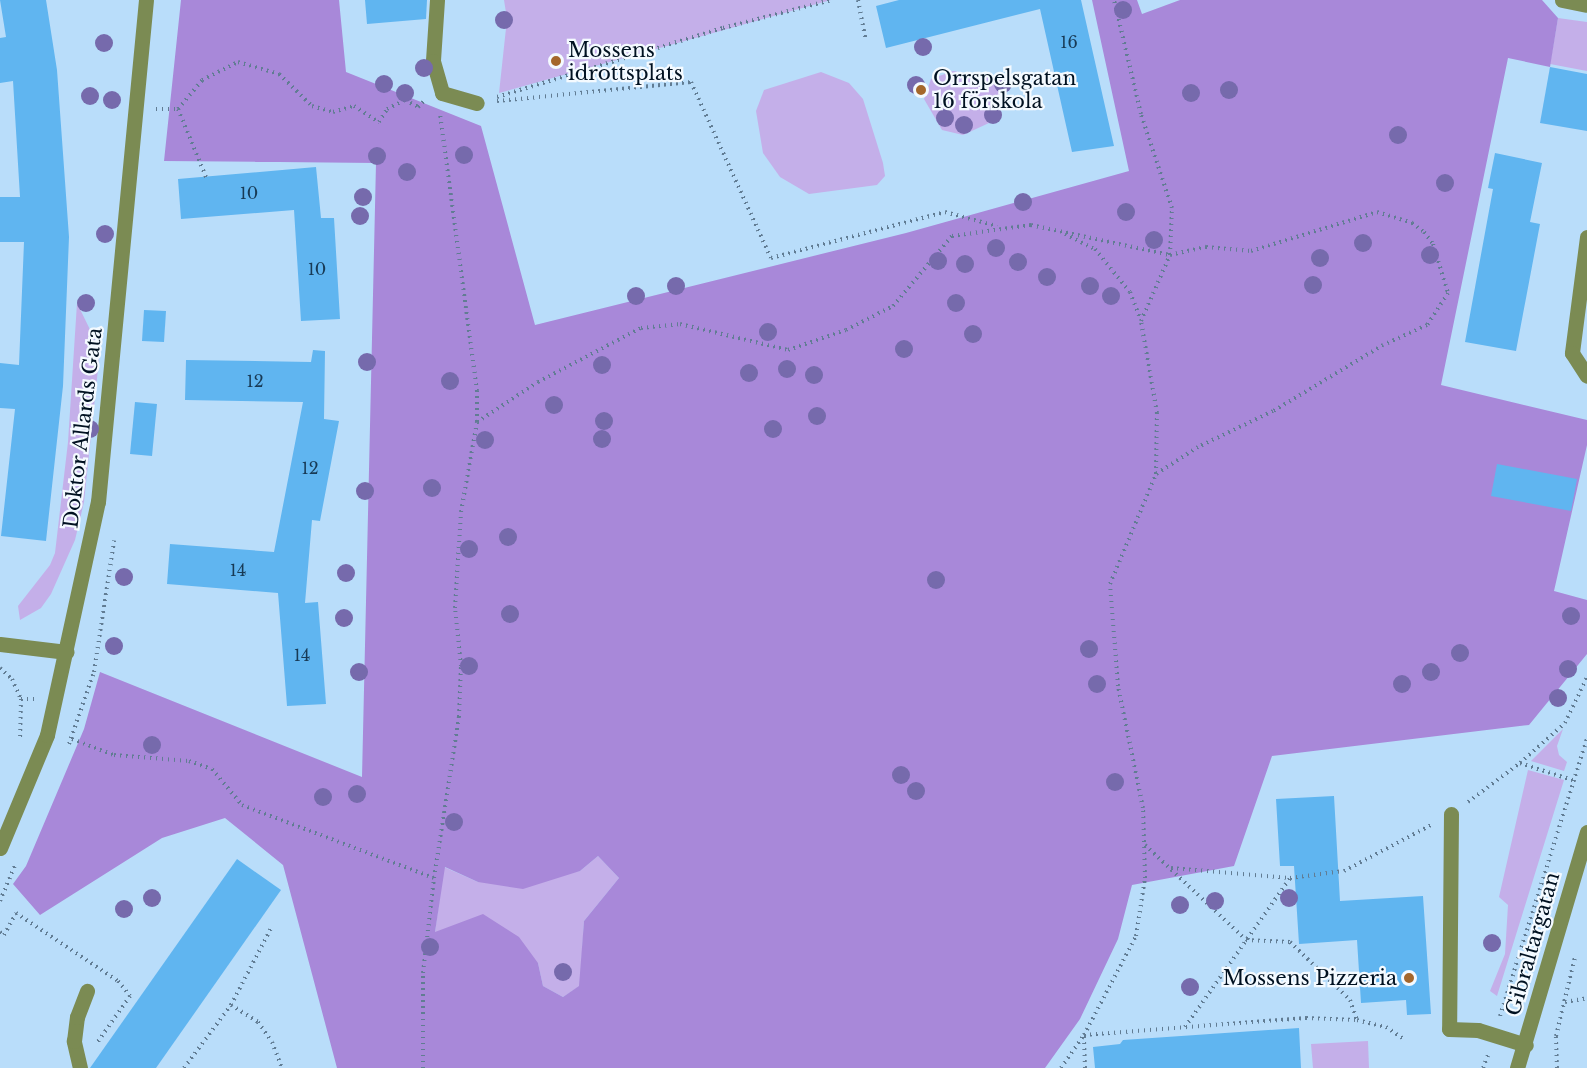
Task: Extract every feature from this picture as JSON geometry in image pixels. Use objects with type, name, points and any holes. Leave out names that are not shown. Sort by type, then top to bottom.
[{"type":"street","name":"Doktor Allards Gata","points":[[0,848],[47,735],[98,502],[146,0]]},
{"type":"street","points":[[437,0],[433,61],[441,90],[477,103]]},
{"type":"street","points":[[1562,0],[1587,5]]},
{"type":"street","points":[[1587,237],[1572,353],[1587,376]]},
{"type":"street","points":[[0,644],[67,652]]},
{"type":"street","points":[[1451,814],[1449,1029],[1495,1034],[1526,1045]]},
{"type":"street","name":"Gibraltargatan","points":[[1517,1068],[1526,1045],[1587,832]]},
{"type":"street","points":[[80,1068],[74,1041],[77,1017],[87,991]]},
{"type":"path","points":[[477,103],[723,28],[831,0]]},
{"type":"path","points":[[858,0],[865,37]]},
{"type":"path","points":[[1114,0],[1141,114],[1173,208],[1170,255],[1141,321]]},
{"type":"path","points":[[178,110],[202,80],[238,62],[279,74],[312,106],[333,112],[354,106],[379,122],[387,109],[405,100],[418,107],[441,90]]},
{"type":"path","points":[[477,103],[691,82],[771,258],[945,212],[1000,228]]},
{"type":"path","points":[[423,1068],[423,973],[434,878],[459,717],[457,567],[461,512],[477,422],[477,391],[439,119],[441,90]]},
{"type":"path","points":[[156,109],[178,110]]},
{"type":"path","points":[[178,110],[206,177]]},
{"type":"path","points":[[477,422],[538,382],[641,328],[680,324],[788,350],[846,330],[893,306],[952,236],[1031,225],[1170,255],[1206,248],[1251,251],[1377,212],[1412,223],[1424,232],[1433,244],[1448,292],[1427,326],[1383,345],[1274,411],[1198,447],[1156,474]]},
{"type":"path","points":[[1059,231],[1095,249],[1130,292],[1141,321],[1157,412],[1156,474],[1110,584],[1118,686],[1143,808],[1145,878],[1136,936],[1084,1035],[1060,1068]]},
{"type":"path","points":[[0,668],[12,679],[21,699],[18,747]]},
{"type":"path","points":[[1170,868],[1290,878],[1344,871],[1451,814],[1520,763],[1565,723],[1587,678]]},
{"type":"path","points":[[72,739],[114,754],[189,761],[212,769],[242,805],[434,878]]},
{"type":"path","points":[[1483,1068],[1587,739]]},
{"type":"path","points":[[1520,763],[1575,781]]},
{"type":"path","points":[[1144,844],[1246,940],[1290,942],[1350,1000],[1357,1020]]},
{"type":"path","points":[[1185,1027],[1290,878]]},
{"type":"path","points":[[0,932],[4,934],[16,913],[43,930]]},
{"type":"path","points":[[184,1068],[231,1005],[270,928]]},
{"type":"path","points":[[1557,1068],[1556,1036],[1576,954]]},
{"type":"path","points":[[1564,1002],[1587,998]]},
{"type":"path","points":[[231,1005],[258,1022],[272,1042],[282,1068]]},
{"type":"path","points":[[1084,1035],[1306,1018],[1357,1020],[1386,1028],[1405,1040]]},
{"type":"path","points":[[1084,1035],[1085,1068]]},
{"type":"shaded area","points":[[181,0],[339,0],[346,72],[481,126],[535,325],[906,233],[1129,171],[1092,0],[1137,0],[1142,14],[1180,0],[1542,0],[1558,18],[1550,67],[1508,58],[1441,385],[1587,420],[1587,445],[1554,591],[1587,600],[1587,654],[1529,725],[1272,756],[1234,866],[1132,885],[1118,939],[1080,1019],[1045,1068],[337,1068],[283,865],[225,818],[162,838],[40,915],[13,884],[26,866],[84,729],[100,672],[362,777],[376,163],[164,161]],"holes":[[[598,856],[619,878],[584,921],[579,986],[563,997],[543,986],[538,963],[519,937],[483,914],[435,932],[445,867],[478,882],[523,889],[580,871]]]},
{"type":"shaded area","name":"Mossens idrottsplats","points":[[504,0],[831,0],[499,93],[507,19]]},
{"type":"shaded area","points":[[1558,18],[1587,22],[1587,71],[1550,64]]},
{"type":"shaded area","points":[[953,71],[999,79],[1005,97],[989,123],[963,135],[942,130],[924,99],[931,79]]},
{"type":"shaded area","points":[[821,72],[849,83],[863,99],[883,163],[885,176],[877,185],[809,194],[780,177],[763,153],[756,111],[764,90]]},
{"type":"shaded area","points":[[77,303],[100,350],[84,502],[75,540],[51,594],[41,608],[20,620],[18,606],[50,565],[55,553],[68,442]]},
{"type":"shaded area","points":[[1563,729],[1557,746],[1559,755],[1567,762],[1564,771],[1531,761]]},
{"type":"shaded area","points":[[1528,770],[1564,780],[1497,996],[1490,991],[1505,954],[1508,905],[1499,897]]},
{"type":"shaded area","points":[[598,856],[619,878],[584,921],[580,986],[563,997],[543,986],[538,963],[435,932],[444,867],[478,882],[580,871]]},
{"type":"shaded area","points":[[1368,1041],[1369,1068],[1313,1068],[1311,1044]]},
{"type":"building","points":[[0,0],[46,0],[57,70],[69,237],[63,386],[46,541],[1,536],[15,409],[0,408],[0,363],[19,365],[24,242],[0,242],[0,197],[20,197],[13,81],[0,83],[0,38],[6,37]]},
{"type":"building","points":[[365,0],[427,0],[426,19],[367,24]]},
{"type":"building","points":[[899,0],[1081,0],[1114,146],[1072,152],[1040,9],[886,48],[876,6]]},
{"type":"building","points":[[1550,67],[1587,74],[1587,131],[1540,123]]},
{"type":"building","points":[[1495,153],[1542,163],[1530,222],[1540,224],[1516,351],[1465,342],[1493,189],[1488,188]]},
{"type":"building","points":[[316,167],[321,218],[334,218],[340,319],[301,321],[294,210],[181,219],[178,179]]},
{"type":"building","points":[[144,310],[166,311],[164,342],[142,341]]},
{"type":"building","points":[[313,350],[325,351],[324,419],[339,421],[320,521],[312,520],[305,603],[318,602],[326,704],[287,706],[278,593],[167,584],[170,544],[274,552],[303,402],[185,400],[186,360],[311,362]]},
{"type":"building","points":[[135,402],[157,404],[152,456],[130,454]]},
{"type":"building","points":[[1497,464],[1577,479],[1571,511],[1491,496]]},
{"type":"building","points":[[1334,796],[1340,901],[1423,896],[1431,1014],[1407,1015],[1406,1000],[1361,1003],[1357,940],[1299,944],[1294,866],[1280,866],[1276,799]]},
{"type":"building","points":[[237,859],[281,890],[156,1068],[90,1068]]},
{"type":"building","points":[[1299,1028],[1301,1068],[1095,1068],[1093,1047],[1120,1044],[1123,1040]]},
{"type":"place","name":"Mossens idrottsplats","points":[[556,61]]},
{"type":"place","name":"Orrspelsgatan 16 förskola","points":[[921,90]]},
{"type":"place","name":"Mossens Pizzeria","points":[[1409,978]]}]
